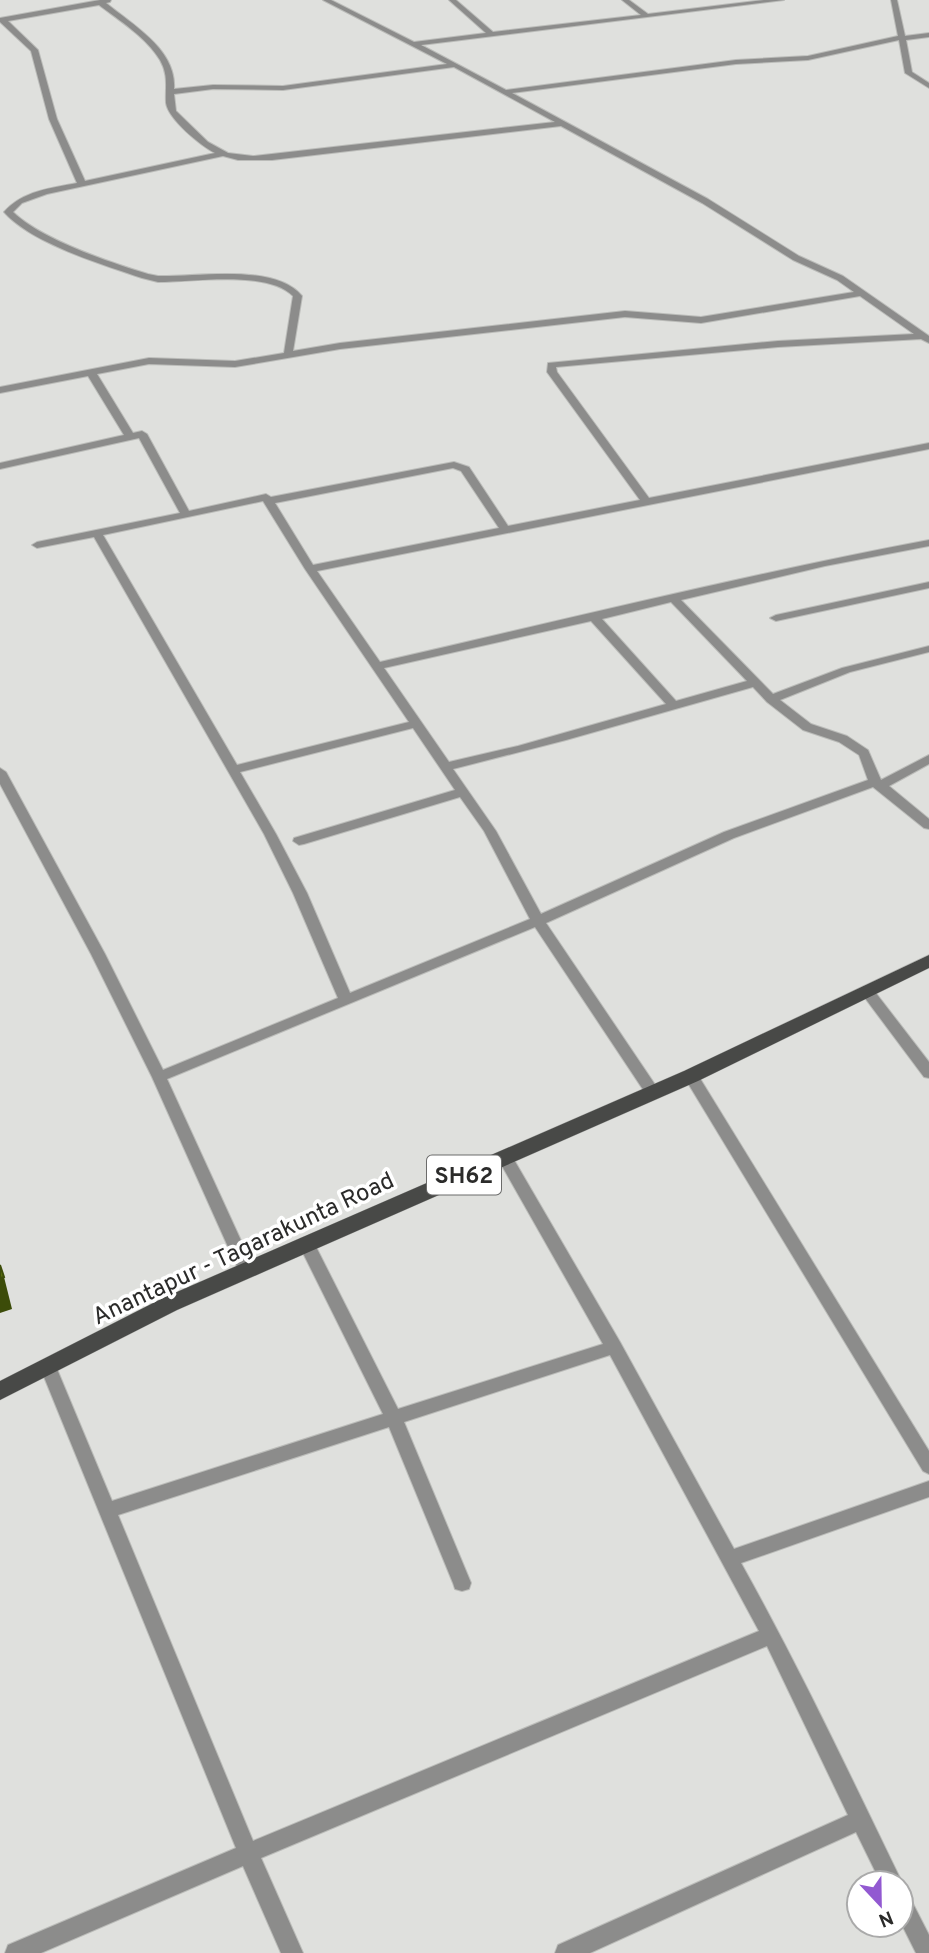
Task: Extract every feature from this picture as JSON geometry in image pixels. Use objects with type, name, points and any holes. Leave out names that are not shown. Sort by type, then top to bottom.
[{"type":"main road","name":"Anantapur - Tagarakunta Road","points":[[0,1391],[170,1304],[691,1076],[929,961]]},
{"type":"street","points":[[2,20],[113,0]]},
{"type":"street","points":[[326,0],[455,65],[705,201],[796,258],[840,278],[925,334]]},
{"type":"street","points":[[452,0],[492,35]]},
{"type":"street","points":[[625,0],[647,16]]},
{"type":"street","points":[[413,44],[781,0]]},
{"type":"street","points":[[894,0],[909,73],[929,86]]},
{"type":"street","points":[[100,2],[162,56],[170,76],[170,105],[173,112],[202,144],[223,154],[272,159],[561,124]]},
{"type":"street","points":[[2,20],[34,50],[53,118],[82,184]]},
{"type":"street","points":[[505,92],[730,63],[808,58],[901,38],[929,35]]},
{"type":"street","points":[[170,92],[213,87],[282,88],[455,65]]},
{"type":"street","points":[[909,73],[919,72]]},
{"type":"street","points":[[223,154],[29,196],[13,204],[8,212],[22,225],[44,236],[146,277],[262,279],[292,288],[298,296],[288,355]]},
{"type":"street","points":[[0,390],[149,361],[227,365],[516,324],[625,314],[701,320],[864,293]]},
{"type":"street","points":[[647,503],[552,372],[551,365],[778,344],[925,334]]},
{"type":"street","points":[[91,372],[130,437]]},
{"type":"street","points":[[0,466],[142,434],[187,515]]},
{"type":"street","points":[[310,569],[929,446]]},
{"type":"street","points":[[269,501],[454,465],[464,469],[505,530]]},
{"type":"street","points":[[37,545],[266,497],[310,569],[490,831],[537,919],[653,1093]]},
{"type":"street","points":[[97,533],[300,893],[346,999]]},
{"type":"street","points":[[377,666],[672,597],[929,543]]},
{"type":"street","points":[[776,618],[929,585]]},
{"type":"street","points":[[672,597],[771,699],[807,727],[843,739],[864,752],[878,784],[929,825]]},
{"type":"street","points":[[594,617],[672,705]]},
{"type":"street","points":[[771,699],[830,675],[929,649]]},
{"type":"street","points":[[444,767],[508,753],[755,683]]},
{"type":"street","points":[[232,770],[416,724]]},
{"type":"street","points":[[159,1077],[537,919],[729,835],[878,784],[929,759]]},
{"type":"street","points":[[0,772],[98,954],[159,1077],[246,1269]]},
{"type":"street","points":[[299,841],[462,792]]},
{"type":"street","points":[[867,991],[929,1073]]},
{"type":"street","points":[[691,1076],[929,1466]]},
{"type":"street","points":[[505,1157],[614,1347],[771,1635],[885,1869]]},
{"type":"street","points":[[306,1244],[394,1418],[462,1583]]},
{"type":"street","points":[[107,1511],[614,1347]]},
{"type":"street","points":[[48,1367],[248,1853],[292,1953]]},
{"type":"street","points":[[729,1559],[929,1489]]},
{"type":"street","points":[[16,1953],[248,1853],[771,1635]]},
{"type":"street","points":[[566,1953],[861,1819]]},
{"type":"street","points":[[915,1931],[925,1952]]}]
